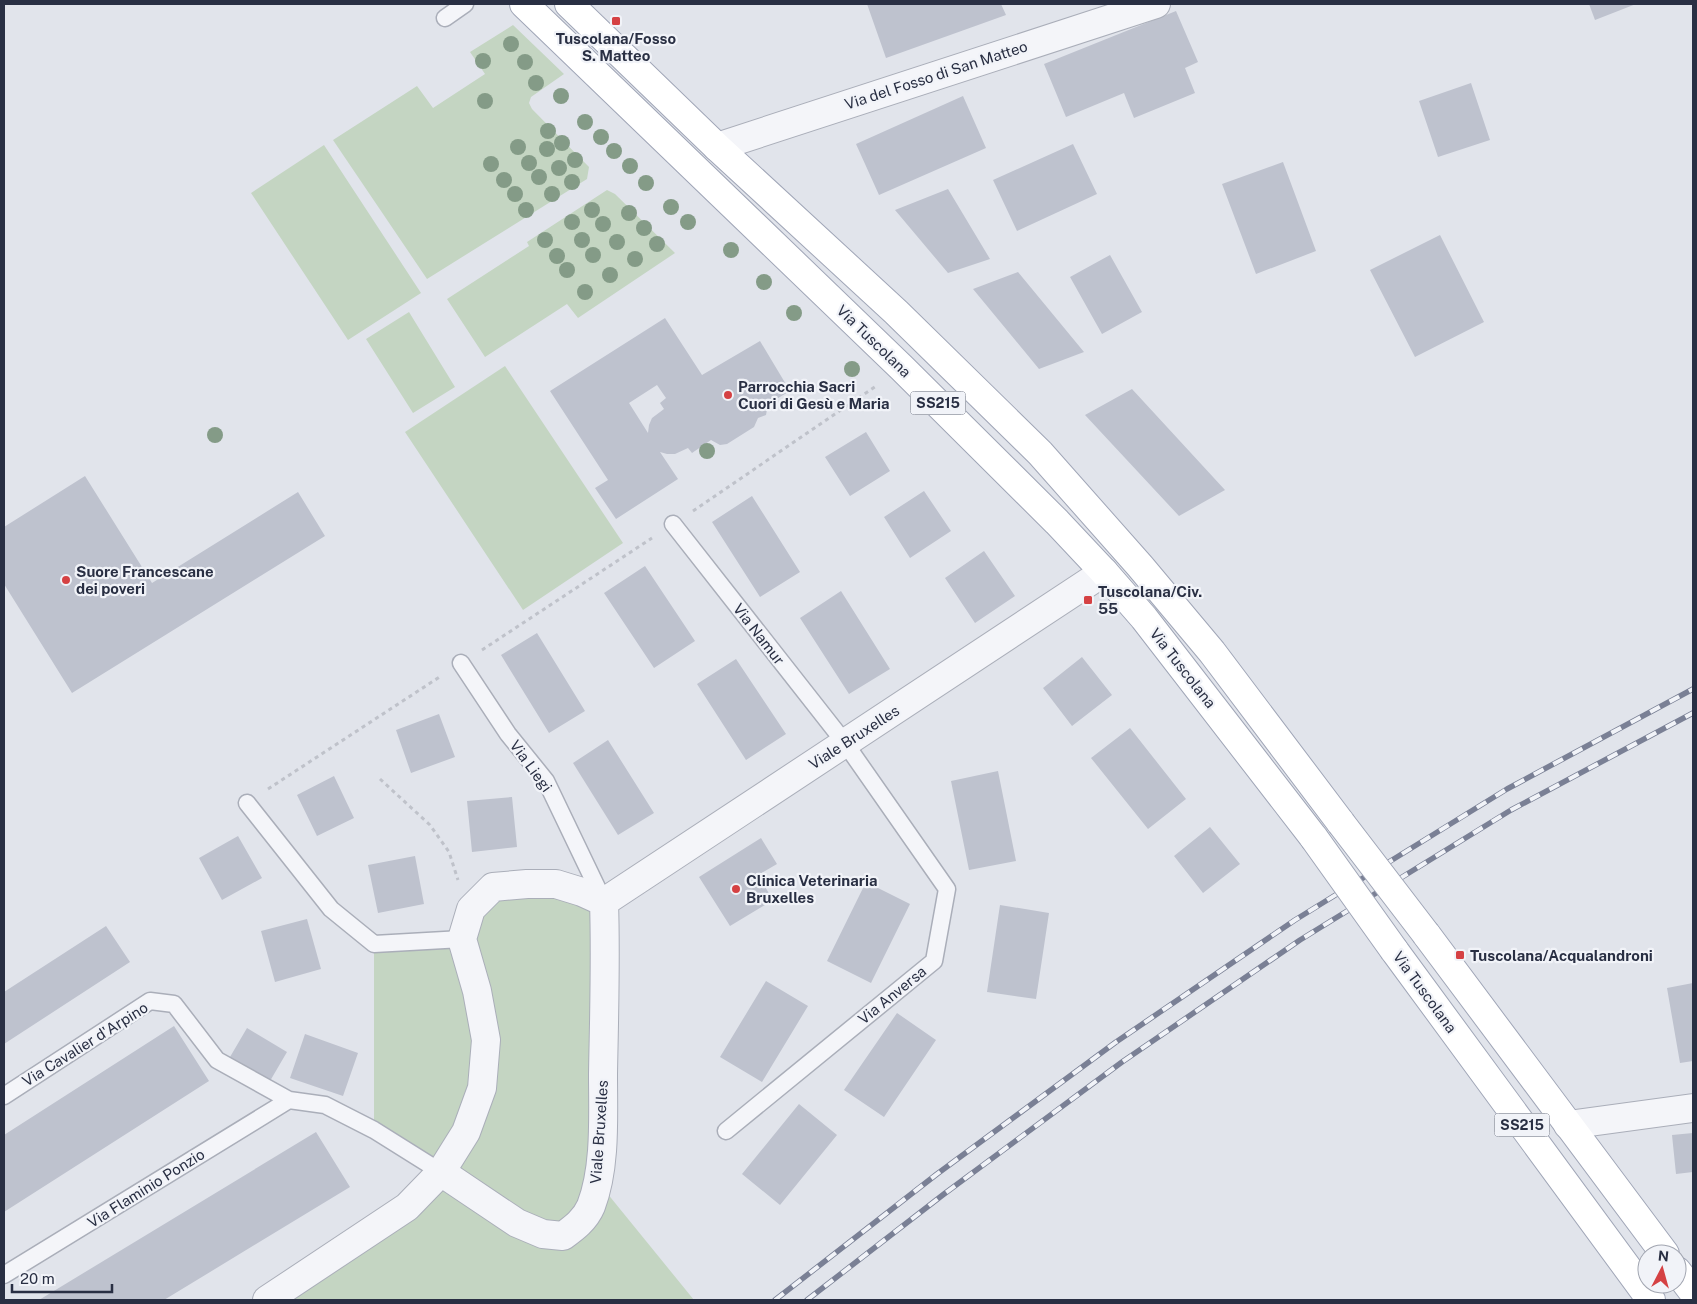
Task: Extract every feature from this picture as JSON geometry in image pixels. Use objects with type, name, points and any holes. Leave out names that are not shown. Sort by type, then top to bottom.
[{"type":"main road","name":"Via Tuscolana","points":[[524,4],[902,368],[1057,522],[1104,572],[1144,618],[1314,838],[1651,1300]]},
{"type":"main road","name":"Via Tuscolana","points":[[569,4],[717,147],[896,312],[1040,453],[1140,566],[1212,652],[1657,1244]]},
{"type":"street","name":"Via del Fosso di San Matteo","points":[[717,147],[1156,4]]},
{"type":"street","name":"Viale Bruxelles","points":[[442,1172],[518,1223],[543,1234],[563,1236],[578,1226],[590,1208],[598,1182],[602,1132],[604,902],[1104,572]]},
{"type":"street","points":[[267,1300],[407,1207],[442,1172],[466,1132],[482,1088],[486,1040],[477,991],[462,939],[471,908],[492,888],[527,884],[556,884],[582,892],[604,902]]},
{"type":"street","points":[[1568,1125],[1693,1108]]},
{"type":"lane","points":[[445,18],[465,4]]},
{"type":"lane","name":"Via Namur","points":[[673,524],[845,743]]},
{"type":"lane","name":"Via Liegi","points":[[461,663],[508,734],[546,781],[604,902]]},
{"type":"lane","name":"Via Anversa","points":[[726,1131],[934,961],[946,889],[845,743]]},
{"type":"lane","points":[[247,803],[331,909],[374,944],[462,939]]},
{"type":"lane","name":"Via Cavalier d'Arpino","points":[[4,1096],[150,1001],[174,1004],[217,1060],[288,1100],[325,1105],[374,1130],[442,1172]]},
{"type":"lane","name":"Via Flaminio Ponzio","points":[[4,1275],[288,1100]]},
{"type":"path","points":[[247,803],[673,524],[902,368]]},
{"type":"path","points":[[380,779],[430,825],[449,852],[459,883],[478,902]]},
{"type":"green space","points":[[513,25],[564,74],[531,97],[529,103],[532,109],[589,167],[587,179],[427,279],[333,140],[417,86],[433,108],[485,74],[470,52]]},
{"type":"green space","points":[[324,145],[421,293],[348,340],[251,193]]},
{"type":"green space","points":[[607,190],[615,194],[675,253],[578,318],[567,304],[485,357],[447,299],[529,246],[527,242]]},
{"type":"green space","points":[[409,312],[455,387],[413,413],[366,339]]},
{"type":"green space","points":[[505,366],[623,543],[523,610],[405,432]]},
{"type":"green space","points":[[493,887],[604,902],[598,1182],[694,1300],[267,1300],[441,1172],[374,1130],[374,944],[462,939]]},
{"type":"building","points":[[867,4],[1001,4],[1006,15],[886,58]]},
{"type":"building","points":[[1589,4],[1636,4],[1595,20]]},
{"type":"building","points":[[1176,11],[1198,62],[1185,68],[1195,93],[1134,118],[1124,93],[1066,117],[1044,64]]},
{"type":"building","points":[[1471,83],[1490,140],[1438,157],[1419,101]]},
{"type":"building","points":[[963,96],[986,148],[879,195],[856,144]]},
{"type":"building","points":[[1073,144],[1097,194],[1017,231],[993,180]]},
{"type":"building","points":[[1283,162],[1316,251],[1256,274],[1222,184]]},
{"type":"building","points":[[948,189],[990,259],[948,273],[895,210]]},
{"type":"building","points":[[1440,235],[1484,322],[1415,357],[1370,270]]},
{"type":"building","points":[[1110,255],[1142,312],[1102,334],[1070,277]]},
{"type":"building","points":[[1018,272],[1084,352],[1039,369],[973,289]]},
{"type":"building","points":[[665,318],[702,375],[760,341],[790,391],[768,404],[766,415],[758,418],[754,427],[727,444],[720,445],[711,440],[692,453],[688,448],[675,454],[660,452],[678,479],[616,519],[595,488],[608,480],[550,391]],"holes":[[[657,385],[666,398],[660,403],[664,409],[652,418],[648,433],[629,403]]]},
{"type":"building","points":[[1132,389],[1225,490],[1179,516],[1085,415]]},
{"type":"building","points":[[866,432],[890,471],[850,496],[825,457]]},
{"type":"building","points":[[85,476],[152,583],[298,492],[325,536],[72,693],[4,584],[4,527]]},
{"type":"building","points":[[924,491],[951,531],[910,558],[884,517]]},
{"type":"building","points":[[752,496],[800,572],[760,597],[712,522]]},
{"type":"building","points":[[984,551],[1015,596],[975,623],[945,578]]},
{"type":"building","points":[[645,566],[695,641],[654,668],[604,593]]},
{"type":"building","points":[[841,591],[890,669],[849,694],[800,618]]},
{"type":"building","points":[[537,633],[585,711],[549,733],[501,655]]},
{"type":"building","points":[[1082,657],[1112,695],[1072,726],[1043,688]]},
{"type":"building","points":[[736,659],[786,734],[746,760],[697,684]]},
{"type":"building","points":[[439,714],[455,757],[411,773],[396,730]]},
{"type":"building","points":[[1130,728],[1186,799],[1148,829],[1091,758]]},
{"type":"building","points":[[608,740],[654,813],[618,835],[573,763]]},
{"type":"building","points":[[998,771],[1016,861],[969,870],[951,781]]},
{"type":"building","points":[[334,776],[354,818],[317,836],[297,795]]},
{"type":"building","points":[[512,797],[517,847],[472,852],[467,801]]},
{"type":"building","points":[[1210,827],[1240,864],[1203,893],[1174,856]]},
{"type":"building","points":[[238,836],[262,878],[222,900],[199,858]]},
{"type":"building","name":"Clinica Veterinaria Bruxelles","points":[[761,838],[777,864],[758,875],[773,900],[730,926],[699,877]]},
{"type":"building","points":[[415,856],[424,904],[378,913],[368,865]]},
{"type":"building","points":[[866,882],[910,904],[871,983],[827,961]]},
{"type":"building","points":[[1000,905],[1049,913],[1036,999],[987,992]]},
{"type":"building","points":[[307,919],[321,969],[275,982],[261,931]]},
{"type":"building","points":[[106,926],[130,962],[4,1044],[4,992]]},
{"type":"building","points":[[766,981],[808,1006],[762,1082],[720,1057]]},
{"type":"building","points":[[1693,983],[1693,1061],[1680,1063],[1667,988]]},
{"type":"building","points":[[897,1013],[936,1040],[884,1117],[844,1090]]},
{"type":"building","points":[[174,1026],[209,1081],[4,1212],[4,1135]]},
{"type":"building","points":[[247,1028],[287,1052],[270,1081],[230,1057]]},
{"type":"building","points":[[305,1034],[358,1053],[343,1096],[290,1078]]},
{"type":"building","points":[[799,1104],[837,1135],[780,1205],[742,1174]]},
{"type":"building","points":[[316,1132],[350,1187],[164,1300],[39,1300]]},
{"type":"building","points":[[1693,1133],[1693,1172],[1676,1174],[1672,1135]]},
{"type":"railway","points":[[775,1300],[937,1174],[1116,1042],[1295,920],[1507,789],[1693,689]]},
{"type":"railway","points":[[807,1300],[944,1194],[1122,1062],[1300,940],[1511,810],[1693,713]]},
{"type":"place","name":"Tuscolana/Fosso S. Matteo","points":[[616,21]]},
{"type":"place","name":"Parrocchia Sacri Cuori di Gesù e Maria","points":[[728,395]]},
{"type":"place","name":"Suore Francescane dei poveri","points":[[66,580]]},
{"type":"place","name":"Tuscolana/Civ. 55","points":[[1088,600]]},
{"type":"place","name":"Clinica Veterinaria Bruxelles","points":[[736,889]]},
{"type":"place","name":"Tuscolana/Acqualandroni","points":[[1460,955]]}]
